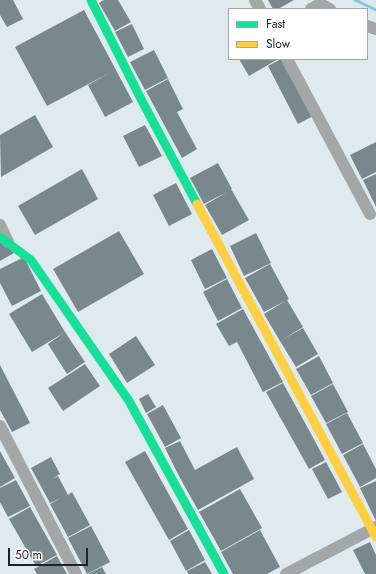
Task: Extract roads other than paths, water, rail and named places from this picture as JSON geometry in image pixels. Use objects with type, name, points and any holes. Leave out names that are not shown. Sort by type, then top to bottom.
[{"type":"street","points":[[91,0],[142,101],[375,531],[286,574]]},
{"type":"street","points":[[312,8],[320,4],[328,8]]},
{"type":"street","points":[[288,60],[370,214]]},
{"type":"street","points":[[0,225],[4,239],[31,260],[129,401],[224,574]]},
{"type":"street","points":[[0,426],[76,574]]},
{"type":"waterway","points":[[355,0],[376,10]]}]
